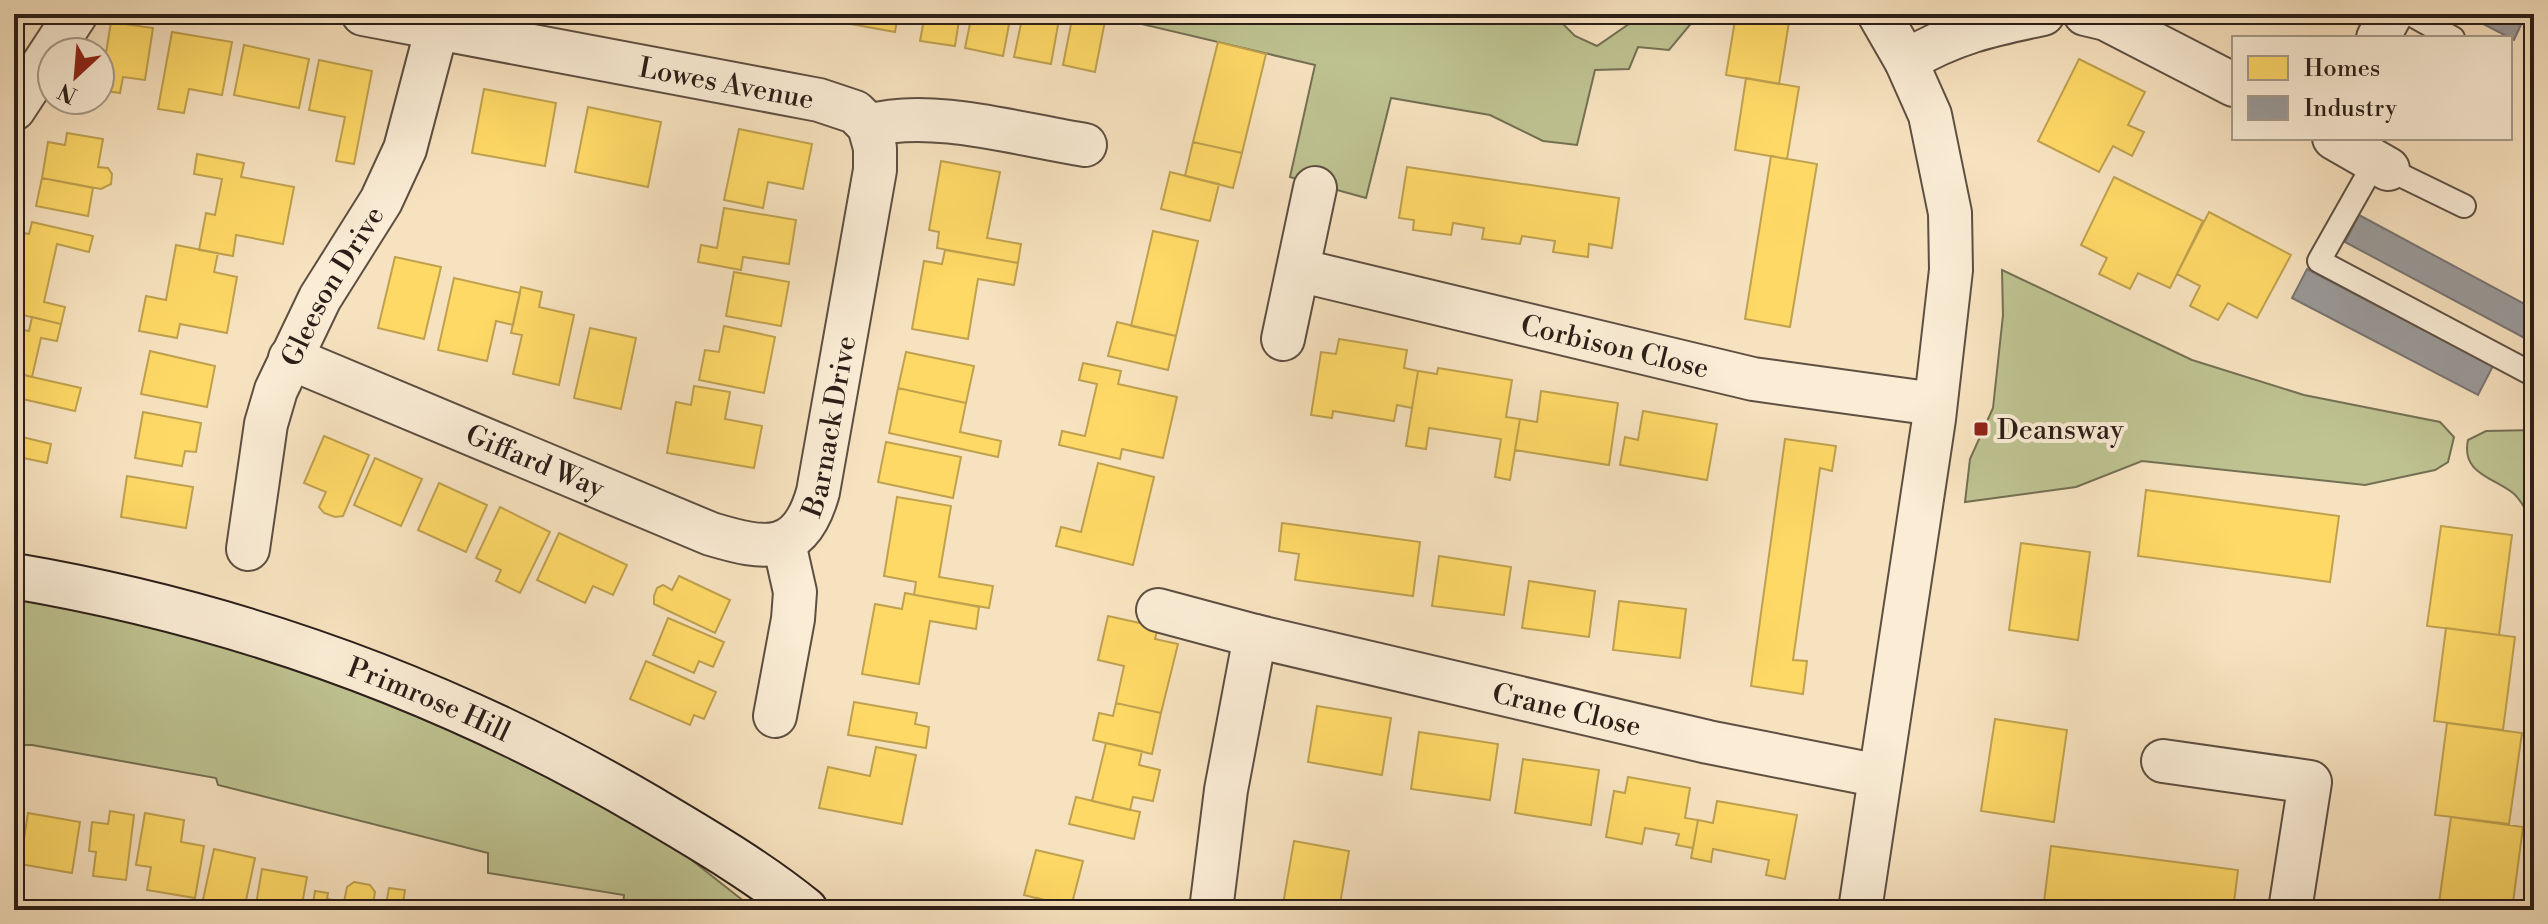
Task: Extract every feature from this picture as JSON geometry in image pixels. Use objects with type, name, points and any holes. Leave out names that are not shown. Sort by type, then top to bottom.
[{"type":"street","points":[[14,109],[76,14]]},
{"type":"street","name":"Lowes Avenue","points":[[363,14],[819,100],[855,112],[869,126]]},
{"type":"street","points":[[1860,910],[1935,404],[1951,270],[1950,213],[1930,115],[1906,61],[1879,14]]},
{"type":"street","points":[[1906,61],[1941,41],[1965,32],[2043,14]]},
{"type":"street","points":[[2379,36],[2391,14]]},
{"type":"street","points":[[2100,16],[2232,84]]},
{"type":"street","name":"Gleeson Drive","points":[[248,549],[266,424],[276,390],[320,298],[381,201],[405,149],[437,28]]},
{"type":"street","points":[[869,126],[903,119],[936,120],[1085,145]]},
{"type":"street","name":"Barnack Drive","points":[[775,716],[795,592],[784,543],[795,537],[809,517],[818,492],[875,170],[875,148],[869,126]]},
{"type":"street","points":[[2338,140],[2382,165]]},
{"type":"street","points":[[1283,339],[1315,188]]},
{"type":"street","name":"Corbison Close","points":[[1298,270],[1753,379],[1935,404]]},
{"type":"street","name":"Giffard Way","points":[[290,358],[711,534],[747,545],[767,547],[784,543]]},
{"type":"street","name":"Primrose Hill","points":[[14,576],[126,598],[250,631],[341,661],[462,710],[524,738],[637,800],[723,852],[805,910]]},
{"type":"street","name":"Crane Close","points":[[1158,610],[1255,636],[1708,742],[1880,776]]},
{"type":"street","points":[[1211,910],[1226,790],[1255,636]]},
{"type":"street","points":[[2163,761],[2310,782],[2290,910]]},
{"type":"lane","points":[[2410,14],[2449,36]]},
{"type":"lane","points":[[2464,206],[2382,165],[2319,261],[2534,375]]},
{"type":"green space","points":[[1115,14],[1553,14],[1575,36],[1597,46],[1639,14],[1705,14],[1698,15],[1669,50],[1638,47],[1629,69],[1595,70],[1577,145],[1543,141],[1490,115],[1391,98],[1366,198],[1290,177],[1315,65],[1116,18]]},
{"type":"green space","points":[[2002,270],[2192,360],[2304,395],[2440,422],[2454,437],[2448,462],[2435,470],[2365,485],[2142,461],[2076,487],[1965,502],[1970,459],[1993,408],[2003,315]]},
{"type":"green space","points":[[2534,430],[2534,525],[2516,496],[2480,473],[2469,460],[2467,451],[2468,440],[2486,431]]},
{"type":"green space","points":[[14,591],[152,618],[390,698],[641,820],[755,910],[623,910],[624,895],[488,873],[488,853],[218,785],[216,778],[32,745],[14,745]]},
{"type":"building: Homes","points":[[819,14],[898,14],[895,32],[818,18]]},
{"type":"building: Homes","points":[[925,14],[960,14],[955,46],[920,41]]},
{"type":"building: Homes","points":[[972,14],[1011,14],[1003,56],[965,48]]},
{"type":"building: Homes","points":[[1023,14],[1060,14],[1051,64],[1014,57]]},
{"type":"building: Homes","points":[[1073,14],[1106,16],[1095,72],[1063,65]]},
{"type":"building: Homes","points":[[1736,14],[1789,22],[1779,84],[1726,75]]},
{"type":"building: Homes","points":[[111,22],[153,28],[145,80],[123,77],[120,93],[116,92],[116,36],[109,36]]},
{"type":"building: Homes","points":[[172,32],[232,42],[222,95],[189,89],[184,113],[158,109]]},
{"type":"building: Homes","points":[[1218,42],[1266,54],[1242,153],[1193,142]]},
{"type":"building: Homes","points":[[244,45],[309,59],[299,108],[234,95]]},
{"type":"building: Homes","points":[[2079,59],[2145,92],[2128,125],[2144,132],[2132,156],[2113,146],[2099,172],[2038,141]]},
{"type":"building: Homes","points":[[319,60],[372,71],[354,164],[336,161],[345,117],[309,110]]},
{"type":"building: Homes","points":[[1746,78],[1799,87],[1787,159],[1735,150]]},
{"type":"building: Homes","points":[[484,89],[556,103],[545,166],[472,153]]},
{"type":"building: Homes","points":[[588,107],[661,122],[648,187],[575,172]]},
{"type":"building: Homes","points":[[739,129],[812,144],[803,189],[768,182],[763,208],[724,200]]},
{"type":"building: Homes","points":[[67,133],[103,139],[98,167],[108,168],[112,174],[111,184],[101,189],[42,178],[48,142],[65,145]]},
{"type":"building: Homes","points":[[1193,142],[1242,153],[1233,188],[1185,176]]},
{"type":"building: Homes","points":[[197,154],[244,163],[241,177],[294,187],[283,244],[236,235],[233,256],[199,250],[206,213],[215,215],[222,179],[194,174]]},
{"type":"building: Homes","points":[[1771,156],[1817,164],[1790,327],[1745,319]]},
{"type":"building: Homes","points":[[941,161],[1000,172],[987,238],[1021,244],[1018,263],[937,248],[939,232],[929,230]]},
{"type":"building: Homes","points":[[1407,167],[1619,198],[1612,248],[1589,244],[1588,257],[1553,252],[1555,241],[1522,236],[1520,244],[1482,239],[1484,228],[1453,223],[1451,235],[1413,230],[1414,220],[1399,218]]},
{"type":"building: Homes","points":[[1170,172],[1219,184],[1210,221],[1161,209]]},
{"type":"building: Homes","points":[[2114,177],[2203,221],[2170,288],[2138,273],[2130,289],[2099,274],[2107,258],[2081,245]]},
{"type":"building: Homes","points":[[42,178],[93,188],[88,216],[36,206]]},
{"type":"building: Homes","points":[[724,208],[796,220],[789,264],[743,257],[741,270],[698,262],[701,245],[717,248]]},
{"type":"building: Homes","points":[[2209,212],[2291,255],[2257,318],[2228,303],[2218,320],[2190,306],[2200,286],[2177,274]]},
{"type":"building: Homes","points":[[32,222],[93,236],[89,252],[57,244],[44,302],[65,307],[61,324],[14,313],[14,231],[29,234]]},
{"type":"building: Homes","points":[[1153,231],[1198,241],[1176,336],[1131,326]]},
{"type":"building: Homes","points":[[176,245],[218,253],[214,272],[237,277],[227,333],[180,324],[177,338],[139,331],[146,296],[166,300]]},
{"type":"building: Homes","points":[[945,250],[1018,263],[1014,285],[978,279],[968,339],[912,329],[924,261],[942,264]]},
{"type":"building: Homes","points":[[395,257],[441,267],[424,339],[378,328]]},
{"type":"building: Homes","points":[[734,272],[789,282],[781,326],[726,316]]},
{"type":"building: Homes","points":[[454,278],[520,293],[513,325],[496,321],[487,361],[438,350]]},
{"type":"building: Homes","points":[[521,287],[542,292],[539,307],[574,315],[559,385],[513,374],[522,335],[511,333]]},
{"type":"building: Homes","points":[[32,317],[61,324],[57,341],[41,338],[32,377],[14,372],[14,328],[29,331]]},
{"type":"building: Homes","points":[[1117,322],[1176,336],[1168,370],[1108,356]]},
{"type":"building: Homes","points":[[724,326],[775,337],[764,393],[699,380],[705,350],[719,352]]},
{"type":"building: Homes","points":[[590,328],[636,338],[621,409],[574,398]]},
{"type":"building: Homes","points":[[1339,339],[1407,350],[1404,368],[1418,371],[1412,408],[1397,405],[1394,421],[1333,411],[1332,418],[1311,415],[1321,352],[1336,354]]},
{"type":"building: Homes","points":[[150,351],[215,366],[207,407],[141,394]]},
{"type":"building: Homes","points":[[906,352],[974,366],[966,403],[898,388]]},
{"type":"building: Homes","points":[[1083,363],[1121,371],[1118,384],[1177,397],[1163,458],[1122,449],[1120,459],[1059,445],[1062,431],[1085,436],[1097,384],[1079,380]]},
{"type":"building: Homes","points":[[1438,368],[1512,380],[1506,417],[1520,419],[1510,480],[1495,477],[1501,439],[1429,428],[1426,449],[1406,446],[1418,371],[1437,374]]},
{"type":"building: Homes","points":[[19,374],[81,388],[75,411],[18,398],[14,416],[14,391]]},
{"type":"building: Homes","points":[[694,386],[730,392],[725,419],[762,426],[754,468],[667,453],[676,402],[691,405]]},
{"type":"building: Homes","points":[[898,388],[966,403],[960,432],[1001,441],[998,457],[889,433]]},
{"type":"building: Homes","points":[[1541,391],[1618,403],[1609,465],[1515,450],[1520,419],[1537,422]]},
{"type":"building: Homes","points":[[1643,411],[1717,424],[1707,480],[1620,465],[1625,437],[1638,440]]},
{"type":"building: Homes","points":[[143,412],[201,423],[196,452],[185,451],[182,466],[135,458]]},
{"type":"building: Homes","points":[[14,435],[51,444],[47,463],[14,456]]},
{"type":"building: Homes","points":[[324,436],[369,455],[343,516],[324,513],[319,507],[326,492],[304,483]]},
{"type":"building: Homes","points":[[1785,439],[1836,446],[1832,471],[1820,468],[1793,660],[1807,661],[1803,694],[1751,686]]},
{"type":"building: Homes","points":[[886,442],[961,457],[953,498],[878,482]]},
{"type":"building: Homes","points":[[375,458],[422,479],[401,526],[354,505]]},
{"type":"building: Homes","points":[[1098,463],[1154,477],[1133,565],[1056,546],[1061,527],[1081,532]]},
{"type":"building: Homes","points":[[127,476],[193,487],[186,528],[121,517]]},
{"type":"building: Homes","points":[[439,483],[487,505],[466,552],[418,530]]},
{"type":"building: Homes","points":[[2146,490],[2339,516],[2330,582],[2138,556]]},
{"type":"building: Homes","points":[[897,497],[951,506],[939,577],[993,586],[989,608],[914,595],[916,582],[884,576]]},
{"type":"building: Homes","points":[[500,507],[550,532],[520,593],[496,581],[501,570],[476,558]]},
{"type":"building: Homes","points":[[1282,523],[1420,542],[1413,596],[1295,580],[1299,554],[1279,551]]},
{"type":"building: Homes","points":[[2441,526],[2512,535],[2499,635],[2427,626]]},
{"type":"building: Homes","points":[[559,533],[627,565],[613,595],[593,586],[585,603],[537,580]]},
{"type":"building: Homes","points":[[2021,543],[2090,552],[2078,640],[2009,630]]},
{"type":"building: Homes","points":[[1439,556],[1511,567],[1504,615],[1432,606]]},
{"type":"building: Homes","points":[[679,576],[730,600],[715,633],[654,604],[657,588],[663,585],[672,590]]},
{"type":"building: Homes","points":[[1529,581],[1595,591],[1589,637],[1522,628]]},
{"type":"building: Homes","points":[[905,593],[979,607],[976,629],[930,621],[919,684],[862,674],[875,604],[902,609]]},
{"type":"building: Homes","points":[[1619,601],[1686,609],[1680,658],[1613,650]]},
{"type":"building: Homes","points":[[1108,616],[1158,627],[1155,639],[1178,644],[1161,713],[1116,703],[1124,666],[1098,660]]},
{"type":"building: Homes","points":[[668,618],[724,642],[713,667],[699,661],[694,673],[653,655]]},
{"type":"building: Homes","points":[[2446,628],[2515,637],[2503,730],[2434,721]]},
{"type":"building: Homes","points":[[646,661],[716,692],[704,719],[694,715],[690,725],[630,699]]},
{"type":"building: Homes","points":[[854,702],[917,713],[915,724],[929,727],[926,748],[848,735]]},
{"type":"building: Homes","points":[[1116,703],[1161,713],[1152,754],[1093,740],[1099,713],[1113,716]]},
{"type":"building: Homes","points":[[1317,706],[1391,718],[1382,775],[1308,762]]},
{"type":"building: Homes","points":[[1995,719],[2067,730],[2054,822],[1981,811]]},
{"type":"building: Homes","points":[[2447,723],[2522,733],[2509,824],[2435,815]]},
{"type":"building: Homes","points":[[1419,732],[1498,744],[1490,800],[1411,789]]},
{"type":"building: Homes","points":[[1106,743],[1142,751],[1139,765],[1160,770],[1153,801],[1133,797],[1130,810],[1092,801]]},
{"type":"building: Homes","points":[[876,747],[916,755],[902,824],[819,808],[828,767],[870,776]]},
{"type":"building: Homes","points":[[1523,759],[1599,770],[1591,825],[1515,813]]},
{"type":"building: Homes","points":[[1628,777],[1690,788],[1685,818],[1698,820],[1693,848],[1676,845],[1679,834],[1645,828],[1642,844],[1606,837],[1614,791],[1625,793]]},
{"type":"building: Homes","points":[[1076,797],[1140,812],[1134,839],[1069,824]]},
{"type":"building: Homes","points":[[1717,801],[1797,815],[1785,879],[1766,875],[1769,860],[1713,849],[1711,862],[1691,858],[1698,820],[1713,823]]},
{"type":"building: Homes","points":[[110,811],[134,815],[126,880],[93,876],[96,852],[89,851],[92,822],[108,824]]},
{"type":"building: Homes","points":[[28,813],[80,822],[72,873],[20,864]]},
{"type":"building: Homes","points":[[145,813],[184,820],[181,842],[204,846],[195,898],[147,890],[151,867],[136,865]]},
{"type":"building: Homes","points":[[2451,817],[2523,827],[2512,910],[2438,910]]},
{"type":"building: Homes","points":[[1294,841],[1349,851],[1339,910],[1282,910]]},
{"type":"building: Homes","points":[[2051,846],[2238,870],[2233,910],[2043,910]]},
{"type":"building: Homes","points":[[214,849],[255,858],[244,910],[202,904]]},
{"type":"building: Homes","points":[[1036,850],[1083,861],[1071,907],[1024,895]]},
{"type":"building: Homes","points":[[262,869],[307,877],[301,910],[255,910]]},
{"type":"building: Homes","points":[[354,882],[370,885],[375,892],[372,910],[312,910],[315,891],[328,893],[327,899],[344,902],[347,887]]},
{"type":"building: Homes","points":[[389,888],[405,890],[402,910],[385,910]]},
{"type":"building: Homes","points":[[1037,898],[1071,907],[1085,910],[1034,910]]},
{"type":"building: Industry","points":[[2464,14],[2526,14],[2514,40],[2512,36]]},
{"type":"building: Industry","points":[[2359,215],[2534,309],[2534,343],[2345,242]]},
{"type":"building: Industry","points":[[2307,269],[2493,366],[2478,395],[2292,298]]},
{"type":"place","name":"Deansway","points":[[1981,429]]}]
